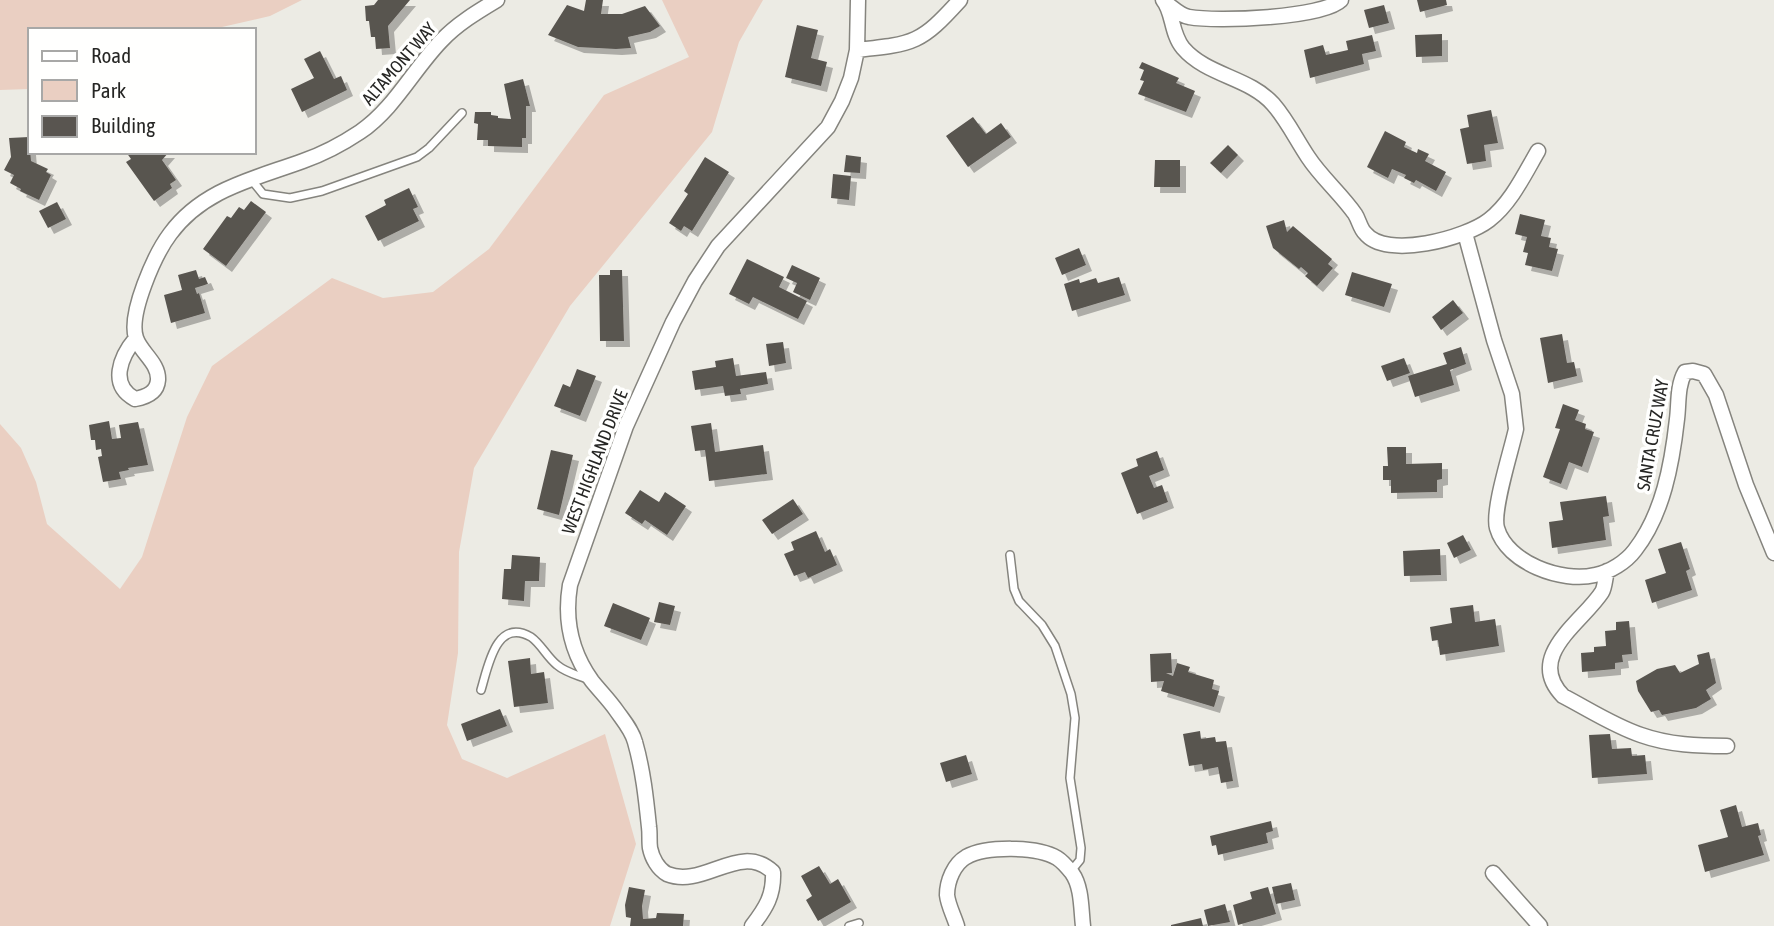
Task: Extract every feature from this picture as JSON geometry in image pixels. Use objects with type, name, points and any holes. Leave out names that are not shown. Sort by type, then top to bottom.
[{"type":"street","name":"ALTAMONT WAY","points":[[136,338],[140,294],[152,262],[170,233],[196,207],[249,178],[334,148],[362,131],[376,120],[442,40],[497,0]]},
{"type":"street","points":[[858,0],[857,50],[911,43],[928,34],[960,0]]},
{"type":"street","points":[[1164,2],[1187,17],[1257,17],[1316,11],[1338,4],[1341,0]]},
{"type":"street","points":[[1164,2],[1172,29],[1183,48],[1224,77],[1253,89],[1271,102],[1290,126],[1308,158],[1356,215],[1365,234],[1379,244],[1412,246],[1465,233],[1489,220],[1509,199],[1538,151]]},
{"type":"street","name":"WEST HIGHLAND DRIVE","points":[[752,926],[767,908],[774,887],[773,872],[763,863],[749,860],[681,877],[658,867],[650,849],[643,778],[633,735],[592,681],[574,651],[567,603],[570,586],[626,426],[695,281],[719,246],[828,127],[851,78],[857,50]]},
{"type":"street","name":"SANTA CRUZ WAY","points":[[1465,233],[1516,416],[1516,429],[1498,502],[1496,525],[1506,547],[1519,559],[1548,571],[1579,577],[1606,571],[1634,552],[1657,511],[1671,459],[1681,379],[1685,372],[1693,371],[1704,374],[1716,395],[1746,485],[1774,553]]},
{"type":"street","points":[[1606,571],[1603,591],[1559,639],[1550,668],[1554,686],[1563,695],[1640,735],[1668,742],[1727,746]]},
{"type":"street","points":[[957,926],[947,894],[953,870],[963,859],[975,853],[1003,849],[1027,850],[1057,858],[1071,871],[1077,882],[1083,926]]},
{"type":"street","points":[[1493,873],[1539,926]]},
{"type":"lane","points":[[249,178],[263,194],[290,198],[322,191],[417,157],[462,113]]},
{"type":"lane","points":[[1010,555],[1014,589],[1019,601],[1042,625],[1055,646],[1072,694],[1075,718],[1070,778],[1081,848],[1080,860],[1071,871]]},
{"type":"lane","points":[[481,690],[491,654],[500,638],[510,632],[533,638],[557,666],[592,681]]},
{"type":"lane","points":[[849,926],[859,923]]},
{"type":"green space","points":[[0,0],[302,0],[270,16],[218,28],[28,28],[28,89],[0,90]]},
{"type":"green space","points":[[662,0],[763,0],[739,42],[712,132],[570,306],[474,468],[459,552],[458,653],[447,725],[462,759],[507,778],[605,734],[636,844],[610,926],[0,926],[0,424],[21,448],[36,482],[47,524],[120,589],[142,557],[187,417],[212,366],[332,278],[383,298],[433,292],[489,249],[604,95],[689,57]]},
{"type":"building","points":[[378,0],[410,0],[388,26],[390,48],[376,49],[375,37],[371,37],[369,21],[366,21],[365,6],[374,5]]},
{"type":"building","points":[[586,0],[603,0],[601,14],[622,14],[645,6],[660,26],[650,32],[628,37],[631,48],[578,47],[548,35],[567,5],[584,11]]},
{"type":"building","points":[[1417,0],[1446,0],[1447,5],[1420,12]]},
{"type":"building","points":[[1384,5],[1389,23],[1369,28],[1364,10]]},
{"type":"building","points":[[797,25],[818,30],[811,58],[827,62],[821,86],[785,77]]},
{"type":"building","points":[[1442,34],[1442,56],[1416,57],[1415,35]]},
{"type":"building","points":[[1372,35],[1376,51],[1362,54],[1364,64],[1310,78],[1304,50],[1323,45],[1326,55],[1348,50],[1346,41]]},
{"type":"building","points":[[320,51],[334,79],[341,76],[347,90],[302,112],[291,89],[314,78],[304,59]]},
{"type":"building","points":[[1142,62],[1179,78],[1176,83],[1195,91],[1186,112],[1138,94],[1144,81],[1140,80],[1144,70],[1139,68]]},
{"type":"building","points":[[523,79],[530,106],[526,106],[526,138],[522,138],[522,147],[488,146],[488,140],[477,140],[478,124],[474,123],[475,112],[491,112],[491,115],[498,118],[511,119],[504,84]]},
{"type":"building","points":[[1491,110],[1498,143],[1484,145],[1486,161],[1467,164],[1460,129],[1469,127],[1467,115]]},
{"type":"building","points":[[973,117],[986,134],[1001,123],[1011,137],[968,167],[946,136]]},
{"type":"building","points":[[1385,131],[1406,142],[1404,147],[1417,153],[1418,149],[1429,154],[1425,161],[1446,172],[1436,191],[1416,180],[1414,183],[1404,178],[1406,175],[1392,169],[1388,178],[1367,167]]},
{"type":"building","points":[[28,137],[28,154],[30,154],[31,161],[48,169],[46,172],[51,175],[39,200],[10,183],[14,175],[4,170],[11,157],[9,138]]},
{"type":"building","points":[[1228,145],[1238,155],[1221,173],[1210,163]]},
{"type":"building","points":[[127,154],[167,154],[162,160],[176,180],[170,184],[172,188],[154,201],[126,162],[131,159]]},
{"type":"building","points":[[846,155],[861,157],[860,173],[844,172]]},
{"type":"building","points":[[705,157],[729,172],[692,231],[684,226],[681,231],[669,223],[688,194],[684,191]]},
{"type":"building","points":[[1155,160],[1180,160],[1180,187],[1154,187]]},
{"type":"building","points":[[833,174],[851,176],[849,200],[831,198]]},
{"type":"building","points":[[409,188],[418,207],[413,209],[419,221],[378,241],[365,216],[386,205],[384,200]]},
{"type":"building","points":[[251,201],[266,212],[226,266],[203,249],[227,216],[231,218],[239,207],[244,210]]},
{"type":"building","points":[[57,202],[66,219],[48,228],[39,211]]},
{"type":"building","points":[[1520,214],[1545,220],[1541,236],[1551,238],[1549,247],[1558,249],[1552,271],[1525,265],[1528,253],[1523,252],[1527,237],[1515,234]]},
{"type":"building","points":[[1284,220],[1287,232],[1293,226],[1332,259],[1328,264],[1333,268],[1317,286],[1305,276],[1308,273],[1273,248],[1266,226]]},
{"type":"building","points":[[1079,248],[1086,265],[1062,275],[1055,258]]},
{"type":"building","points":[[747,259],[784,277],[779,287],[807,301],[798,319],[753,297],[749,304],[729,294]]},
{"type":"building","points":[[792,265],[820,278],[810,300],[793,292],[797,283],[786,278]]},
{"type":"building","points":[[196,270],[199,279],[205,277],[208,284],[195,288],[205,313],[171,323],[164,295],[182,290],[178,275]]},
{"type":"building","points":[[610,270],[622,270],[624,341],[600,341],[599,275],[610,275]]},
{"type":"building","points":[[1352,272],[1392,284],[1384,307],[1345,295]]},
{"type":"building","points":[[1119,277],[1125,295],[1072,311],[1064,284],[1079,279],[1080,283],[1096,278],[1098,283]]},
{"type":"building","points":[[1453,300],[1463,313],[1441,330],[1432,317]]},
{"type":"building","points":[[1562,334],[1567,363],[1574,362],[1577,376],[1548,383],[1540,338]]},
{"type":"building","points":[[783,342],[786,363],[769,366],[766,344]]},
{"type":"building","points":[[1461,347],[1466,364],[1450,370],[1454,385],[1415,397],[1408,376],[1447,364],[1443,353]]},
{"type":"building","points":[[733,358],[736,376],[766,372],[768,384],[740,389],[741,394],[725,396],[723,386],[695,390],[692,371],[716,367],[715,361]]},
{"type":"building","points":[[1404,358],[1410,373],[1387,381],[1381,366]]},
{"type":"building","points":[[577,369],[596,376],[580,416],[554,406],[563,384],[570,387]]},
{"type":"building","points":[[1563,404],[1579,410],[1575,420],[1586,424],[1585,429],[1594,432],[1582,467],[1569,462],[1561,484],[1543,477],[1560,429],[1555,428]]},
{"type":"building","points":[[109,421],[112,439],[121,438],[119,425],[138,422],[148,465],[128,468],[129,470],[119,472],[121,479],[103,482],[98,457],[102,456],[101,449],[96,450],[95,440],[91,440],[89,425]]},
{"type":"building","points":[[711,423],[715,452],[763,445],[767,474],[709,481],[705,450],[695,451],[691,426]]},
{"type":"building","points":[[1387,447],[1406,447],[1406,464],[1442,463],[1442,479],[1437,480],[1437,492],[1391,493],[1391,480],[1383,480],[1383,466],[1388,466]]},
{"type":"building","points":[[551,450],[573,455],[559,515],[537,509]]},
{"type":"building","points":[[1157,451],[1164,470],[1149,476],[1154,488],[1162,485],[1168,502],[1137,514],[1121,473],[1138,466],[1136,459]]},
{"type":"building","points":[[640,490],[659,502],[665,492],[686,506],[667,535],[645,520],[642,524],[625,513]]},
{"type":"building","points":[[1606,496],[1609,516],[1603,517],[1606,540],[1552,548],[1549,522],[1563,520],[1560,502]]},
{"type":"building","points":[[793,499],[803,514],[772,534],[762,520]]},
{"type":"building","points":[[816,531],[825,552],[830,549],[837,565],[808,578],[805,572],[794,576],[784,554],[794,550],[791,542]]},
{"type":"building","points":[[1463,535],[1471,550],[1454,558],[1447,543]]},
{"type":"building","points":[[1681,542],[1690,569],[1686,571],[1692,590],[1652,603],[1645,580],[1666,573],[1658,549]]},
{"type":"building","points":[[1440,549],[1441,575],[1404,576],[1403,551]]},
{"type":"building","points":[[512,555],[540,557],[539,581],[525,581],[524,601],[502,599],[504,569],[511,569]]},
{"type":"building","points":[[659,602],[675,606],[670,625],[654,622]]},
{"type":"building","points":[[613,603],[650,618],[641,640],[604,626]]},
{"type":"building","points":[[1473,605],[1475,622],[1495,619],[1499,646],[1440,655],[1438,640],[1432,641],[1430,627],[1452,623],[1450,608]]},
{"type":"building","points":[[1629,621],[1632,654],[1622,655],[1623,662],[1615,663],[1615,669],[1582,672],[1581,653],[1594,652],[1594,647],[1606,646],[1605,631],[1616,630],[1616,622]]},
{"type":"building","points":[[1709,652],[1716,683],[1706,690],[1711,699],[1696,708],[1662,715],[1659,710],[1651,712],[1638,691],[1636,681],[1657,669],[1675,665],[1680,673],[1699,664],[1697,655]]},
{"type":"building","points":[[1171,653],[1172,673],[1166,673],[1173,676],[1177,663],[1190,667],[1188,672],[1214,680],[1212,689],[1219,691],[1214,707],[1161,691],[1164,681],[1151,682],[1150,654]]},
{"type":"building","points":[[530,658],[531,674],[544,672],[548,703],[514,707],[508,661]]},
{"type":"building","points":[[500,709],[507,726],[467,741],[461,724]]},
{"type":"building","points":[[1200,731],[1201,739],[1215,737],[1216,742],[1226,741],[1233,781],[1221,783],[1218,767],[1203,770],[1202,764],[1189,766],[1183,734]]},
{"type":"building","points":[[1610,734],[1612,749],[1631,748],[1632,756],[1645,755],[1647,774],[1592,778],[1589,735]]},
{"type":"building","points":[[966,755],[972,774],[946,782],[940,763]]},
{"type":"building","points":[[1736,805],[1742,827],[1758,823],[1761,835],[1758,836],[1764,855],[1705,872],[1698,845],[1728,837],[1720,810]]},
{"type":"building","points":[[1271,821],[1273,831],[1266,833],[1268,843],[1218,855],[1216,845],[1212,846],[1210,836]]},
{"type":"building","points":[[819,866],[830,884],[838,879],[851,902],[818,921],[806,900],[812,896],[801,876]]},
{"type":"building","points":[[1291,883],[1295,900],[1276,904],[1272,887]]},
{"type":"building","points":[[629,887],[645,890],[643,919],[656,918],[657,913],[684,914],[683,926],[630,926],[631,918],[626,917],[625,905]]},
{"type":"building","points":[[1268,887],[1276,914],[1238,925],[1233,905],[1252,899],[1250,892]]},
{"type":"building","points":[[1225,904],[1230,922],[1208,926],[1204,910]]},
{"type":"building","points":[[1201,918],[1203,926],[1171,926],[1171,925]]}]
